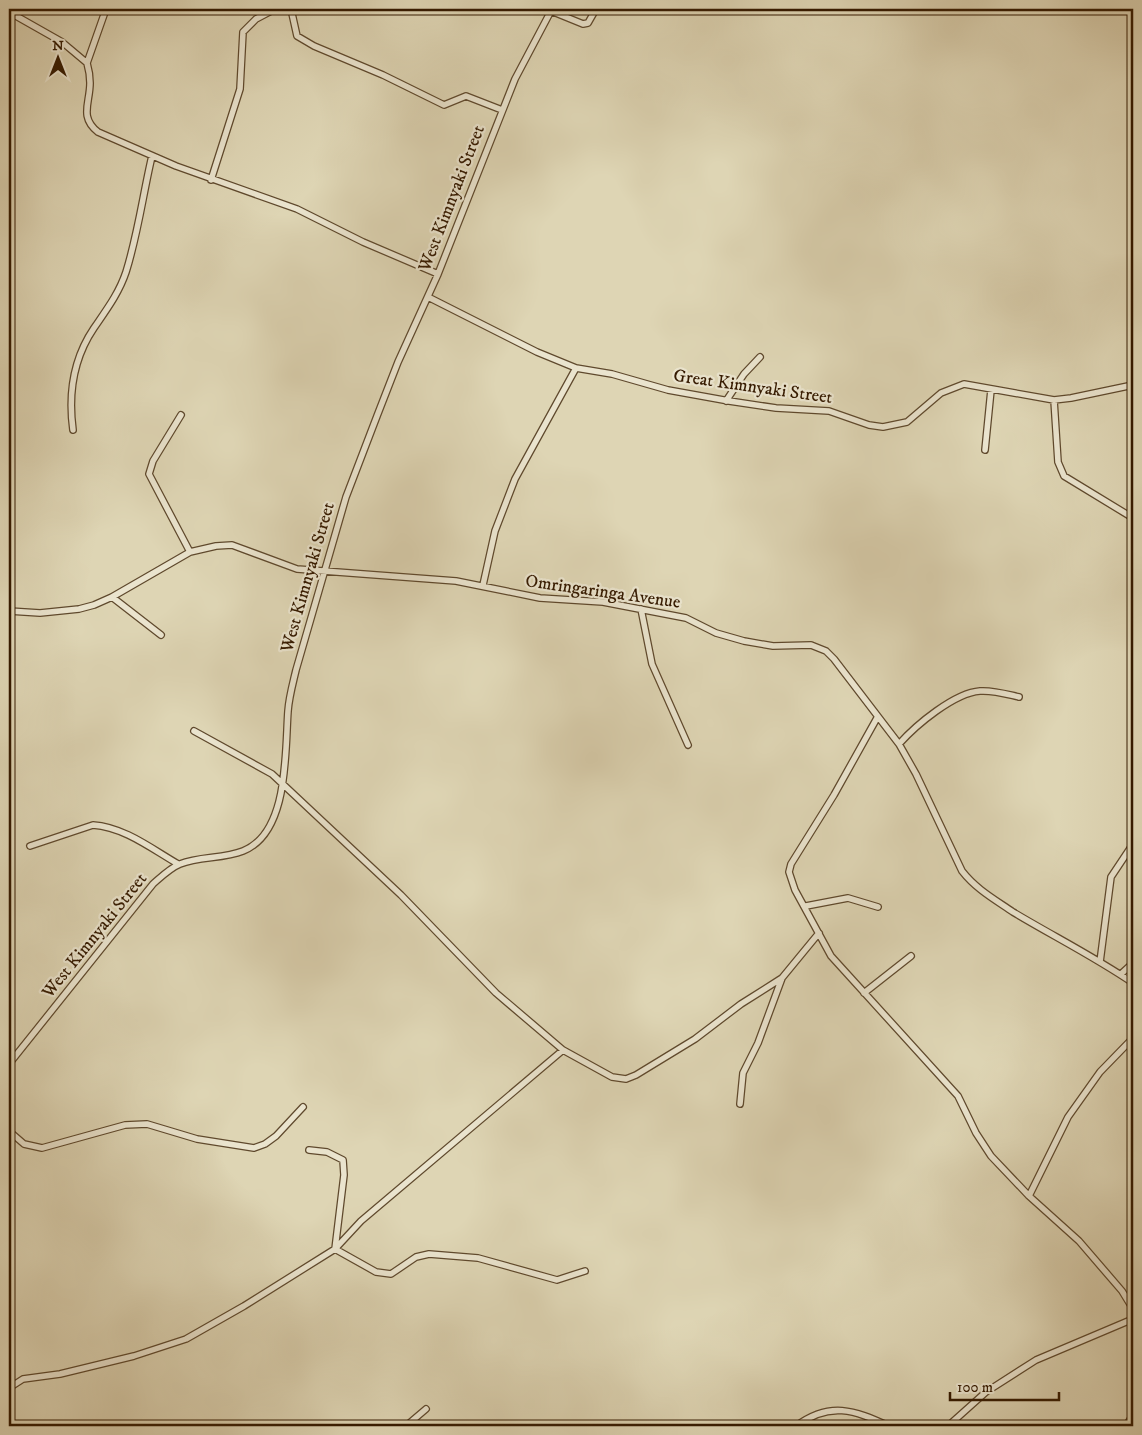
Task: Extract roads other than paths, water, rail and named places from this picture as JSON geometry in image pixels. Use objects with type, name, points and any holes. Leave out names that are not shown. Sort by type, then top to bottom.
[{"type":"street","points":[[106,9],[87,63],[90,84],[86,111],[89,125],[98,132],[211,180],[297,209],[363,242],[438,274]]},
{"type":"street","points":[[211,180],[240,89],[243,32],[256,19],[275,9]]},
{"type":"street","points":[[291,9],[297,36],[314,46],[383,75],[444,105],[466,96],[502,110]]},
{"type":"street","points":[[551,10],[583,24],[588,22],[596,9]]},
{"type":"street","name":"West Kimnyaki Street","points":[[9,1064],[144,894],[164,874],[178,864],[238,853],[261,841],[274,817],[282,784],[289,698],[346,497],[398,362],[438,274],[515,79],[551,10]]},
{"type":"street","points":[[9,12],[62,42],[87,63]]},
{"type":"street","points":[[73,430],[70,402],[72,378],[80,353],[93,329],[119,290],[127,271],[152,156]]},
{"type":"street","name":"Great Kimnyaki Street","points":[[428,297],[537,352],[576,368],[612,374],[668,390],[726,401],[776,408],[829,411],[869,425],[892,427],[907,422],[930,401],[956,385],[972,385],[1054,400],[1133,385]]},
{"type":"street","points":[[726,401],[744,374],[760,357]]},
{"type":"street","points":[[483,585],[495,531],[515,479],[576,368]]},
{"type":"street","points":[[985,450],[991,390]]},
{"type":"street","points":[[1054,400],[1058,462],[1064,476],[1133,518]]},
{"type":"street","points":[[181,416],[153,461],[149,474],[190,552]]},
{"type":"street","name":"Omringaringa Avenue","points":[[9,611],[40,613],[79,610],[112,597],[190,552],[216,546],[232,545],[283,565],[325,571],[483,585],[540,598],[592,601],[686,618],[716,633],[744,641],[773,646],[818,647],[834,659],[898,744],[920,782],[962,871],[970,881],[980,891],[1021,917],[1121,974],[1133,983]]},
{"type":"street","points":[[112,597],[161,635]]},
{"type":"street","points":[[641,610],[652,664],[688,745]]},
{"type":"street","points":[[898,744],[927,717],[967,694],[989,691],[1019,697]]},
{"type":"street","points":[[878,718],[834,796],[791,864],[791,880],[831,956],[958,1096],[976,1133],[991,1156],[1029,1196],[1099,1263],[1133,1309]]},
{"type":"street","points":[[194,732],[264,768],[401,895],[496,993],[563,1050],[606,1074],[619,1079],[626,1079],[656,1065],[782,978],[819,932]]},
{"type":"street","points":[[30,846],[92,825],[103,826],[124,833],[178,864]]},
{"type":"street","points":[[1100,962],[1111,877],[1133,844]]},
{"type":"street","points":[[806,906],[848,898],[878,908]]},
{"type":"street","points":[[864,993],[911,956]]},
{"type":"street","points":[[1121,974],[1133,963]]},
{"type":"street","points":[[740,1104],[743,1073],[758,1043],[782,978]]},
{"type":"street","points":[[1029,1196],[1068,1117],[1100,1072],[1133,1038]]},
{"type":"street","points":[[9,1388],[23,1380],[60,1374],[134,1356],[186,1339],[244,1306],[335,1248],[361,1221],[563,1050]]},
{"type":"street","points":[[9,1132],[24,1144],[42,1148],[125,1125],[147,1124],[197,1140],[254,1148],[265,1144],[276,1136],[303,1107]]},
{"type":"street","points":[[309,1150],[335,1154],[344,1162],[335,1248]]},
{"type":"street","points":[[335,1248],[384,1274],[398,1272],[416,1257],[429,1254],[478,1258],[557,1280],[585,1271]]},
{"type":"street","points":[[948,1426],[986,1392],[1036,1360],[1133,1319]]},
{"type":"street","points":[[406,1426],[426,1409]]},
{"type":"street","points":[[796,1426],[819,1412],[834,1409],[855,1413],[889,1426]]},
{"type":"street","points":[[1126,1426],[1133,1415]]}]
